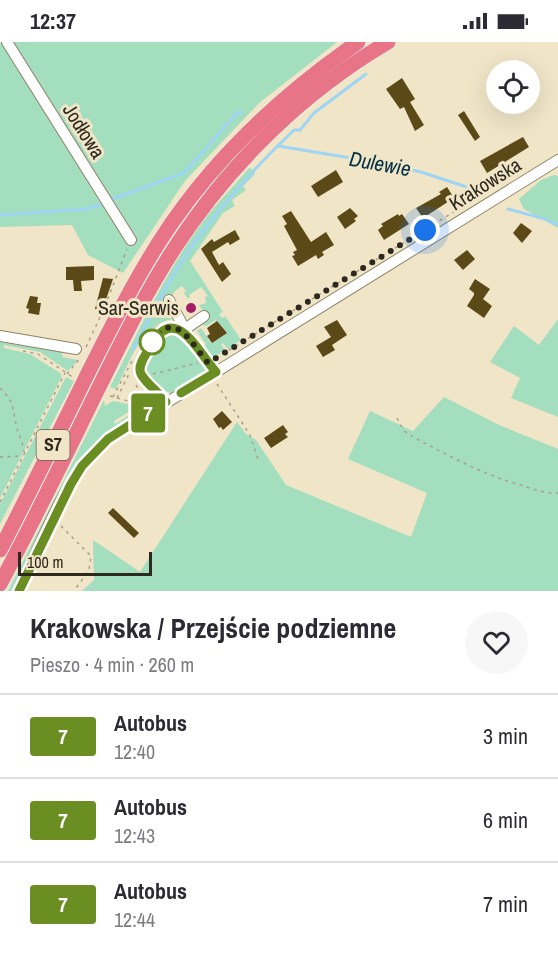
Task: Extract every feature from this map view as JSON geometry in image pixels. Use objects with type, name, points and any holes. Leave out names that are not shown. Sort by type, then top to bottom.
[{"type":"highway","points":[[332,60],[350,42]]},
{"type":"highway","name":"S7","points":[[0,550],[122,306],[171,224],[206,178],[256,124],[291,92],[358,42]]},
{"type":"highway","name":"S7","points":[[0,584],[132,322],[180,239],[219,187],[267,136],[312,96],[388,42]]},
{"type":"street","name":"Jodłowa","points":[[6,42],[131,240]]},
{"type":"street","name":"Krakowska","points":[[19,591],[71,484],[82,466],[108,439],[558,160]]},
{"type":"street","points":[[169,300],[184,320],[213,373]]},
{"type":"street","points":[[184,320],[204,316]]},
{"type":"street","points":[[166,402],[140,370],[159,332],[172,328],[180,330],[184,320]]},
{"type":"street","points":[[0,336],[76,349]]},
{"type":"path","points":[[143,376],[195,363],[208,363],[528,166]]},
{"type":"path","points":[[0,502],[66,374],[81,358],[103,311],[131,240]]},
{"type":"path","points":[[15,349],[38,354],[74,378]]},
{"type":"path","points":[[132,361],[112,396],[140,404]]},
{"type":"path","points":[[213,373],[250,435],[259,462]]},
{"type":"path","points":[[129,374],[152,411]]},
{"type":"path","points":[[117,398],[126,381]]},
{"type":"path","points":[[0,388],[11,401],[14,409],[24,452]]},
{"type":"path","points":[[398,418],[404,431],[413,437],[474,468],[507,482],[544,492],[558,493]]},
{"type":"path","points":[[0,458],[23,456]]},
{"type":"path","points":[[58,523],[91,556],[89,570],[74,591]]},
{"type":"green space","points":[[2,42],[337,42],[259,103],[185,181],[123,273],[88,255],[72,225],[0,227],[0,44]]},
{"type":"green space","points":[[249,168],[255,174],[243,186],[246,190],[232,200],[235,206],[223,213],[190,261],[223,312],[219,314],[222,318],[225,316],[241,340],[228,349],[223,343],[221,345],[225,350],[213,358],[203,347],[206,344],[197,331],[201,328],[211,343],[227,333],[216,320],[193,331],[191,329],[208,319],[199,305],[206,303],[205,297],[208,296],[201,287],[189,295],[188,299],[182,286],[172,296],[173,319],[162,322],[145,336],[132,356],[116,389],[110,387],[153,302],[189,240]]},
{"type":"green space","points":[[554,175],[558,176],[558,228],[524,209],[519,199],[541,180]]},
{"type":"green space","points":[[558,319],[558,417],[511,398],[520,378],[490,362],[514,326],[539,345]]},
{"type":"green space","points":[[171,334],[182,339],[208,370],[172,393],[155,384],[147,371],[155,347]]},
{"type":"green space","points":[[0,342],[57,351],[61,352],[63,357],[78,360],[68,371],[40,352],[4,345],[4,348],[30,354],[62,376],[0,498]]},
{"type":"green space","points":[[66,377],[74,381],[0,524],[0,504]]},
{"type":"green space","points":[[444,397],[499,425],[558,449],[558,591],[82,591],[94,580],[93,540],[140,572],[237,422],[246,434],[256,440],[286,485],[411,537],[427,493],[348,459],[370,411],[413,431]]},
{"type":"green space","points":[[104,400],[105,406],[113,401],[138,406],[114,421],[115,424],[142,407],[147,409],[102,438],[80,460],[57,500],[14,591],[8,591]]},
{"type":"building","points":[[402,78],[415,99],[410,102],[424,125],[415,131],[404,107],[400,109],[386,89]]},
{"type":"building","points":[[464,111],[480,137],[475,141],[458,115]]},
{"type":"building","points":[[523,137],[529,147],[487,173],[480,161]]},
{"type":"building","points":[[336,170],[343,182],[318,197],[311,186]]},
{"type":"building","points":[[447,187],[454,198],[423,218],[416,208],[441,194],[439,192]]},
{"type":"building","points":[[350,208],[358,216],[354,219],[356,221],[345,229],[337,217]]},
{"type":"building","points":[[291,211],[311,242],[326,232],[334,245],[322,252],[324,255],[318,259],[316,255],[298,266],[292,256],[297,250],[284,226],[287,224],[282,216]]},
{"type":"building","points":[[398,214],[399,216],[402,214],[409,224],[384,240],[378,230],[383,226],[381,224]]},
{"type":"building","points":[[521,223],[532,231],[522,243],[513,233]]},
{"type":"building","points":[[235,230],[240,239],[230,245],[228,242],[212,252],[219,265],[223,262],[231,274],[222,282],[201,249],[212,239],[214,242]]},
{"type":"building","points":[[467,250],[475,259],[463,270],[454,260]]},
{"type":"building","points":[[94,266],[94,280],[81,281],[82,291],[74,291],[73,280],[66,280],[66,267]]},
{"type":"building","points":[[103,278],[113,279],[102,311],[95,309]]},
{"type":"building","points":[[475,279],[490,289],[483,299],[492,306],[484,318],[467,306],[474,295],[469,289]]},
{"type":"building","points":[[30,296],[38,297],[37,303],[41,303],[39,315],[28,313],[29,309],[26,308]]},
{"type":"building","points":[[337,320],[347,335],[332,345],[335,350],[323,357],[316,346],[331,337],[324,327]]},
{"type":"building","points":[[217,321],[227,333],[212,343],[207,336],[210,334],[207,328]]},
{"type":"building","points":[[222,411],[232,422],[223,430],[213,419]]},
{"type":"building","points":[[283,425],[288,432],[285,434],[288,437],[271,448],[264,438]]},
{"type":"building","points":[[113,508],[139,533],[134,538],[108,513]]},
{"type":"waterway","points":[[133,349],[185,257],[228,199],[294,130],[300,130],[314,113],[366,74]]},
{"type":"waterway","name":"Dulewie","points":[[112,199],[184,173],[237,113],[241,112]]},
{"type":"waterway","name":"Dulewie","points":[[278,146],[421,172],[482,192]]},
{"type":"waterway","name":"Dulewie","points":[[0,215],[86,209],[102,204]]},
{"type":"waterway","name":"Dulewie","points":[[508,209],[558,225]]},
{"type":"bus line","name":"7","points":[[19,591],[47,531],[82,466],[108,439],[166,402],[140,370],[156,335],[168,328],[176,328],[189,336],[202,357],[216,372],[181,393]]},
{"type":"place","name":"Sar-Serwis","points":[[191,308]]},
{"type":"route","points":[[152,342],[150,347],[156,335],[164,329],[180,330],[189,336],[208,363],[425,230]]}]
